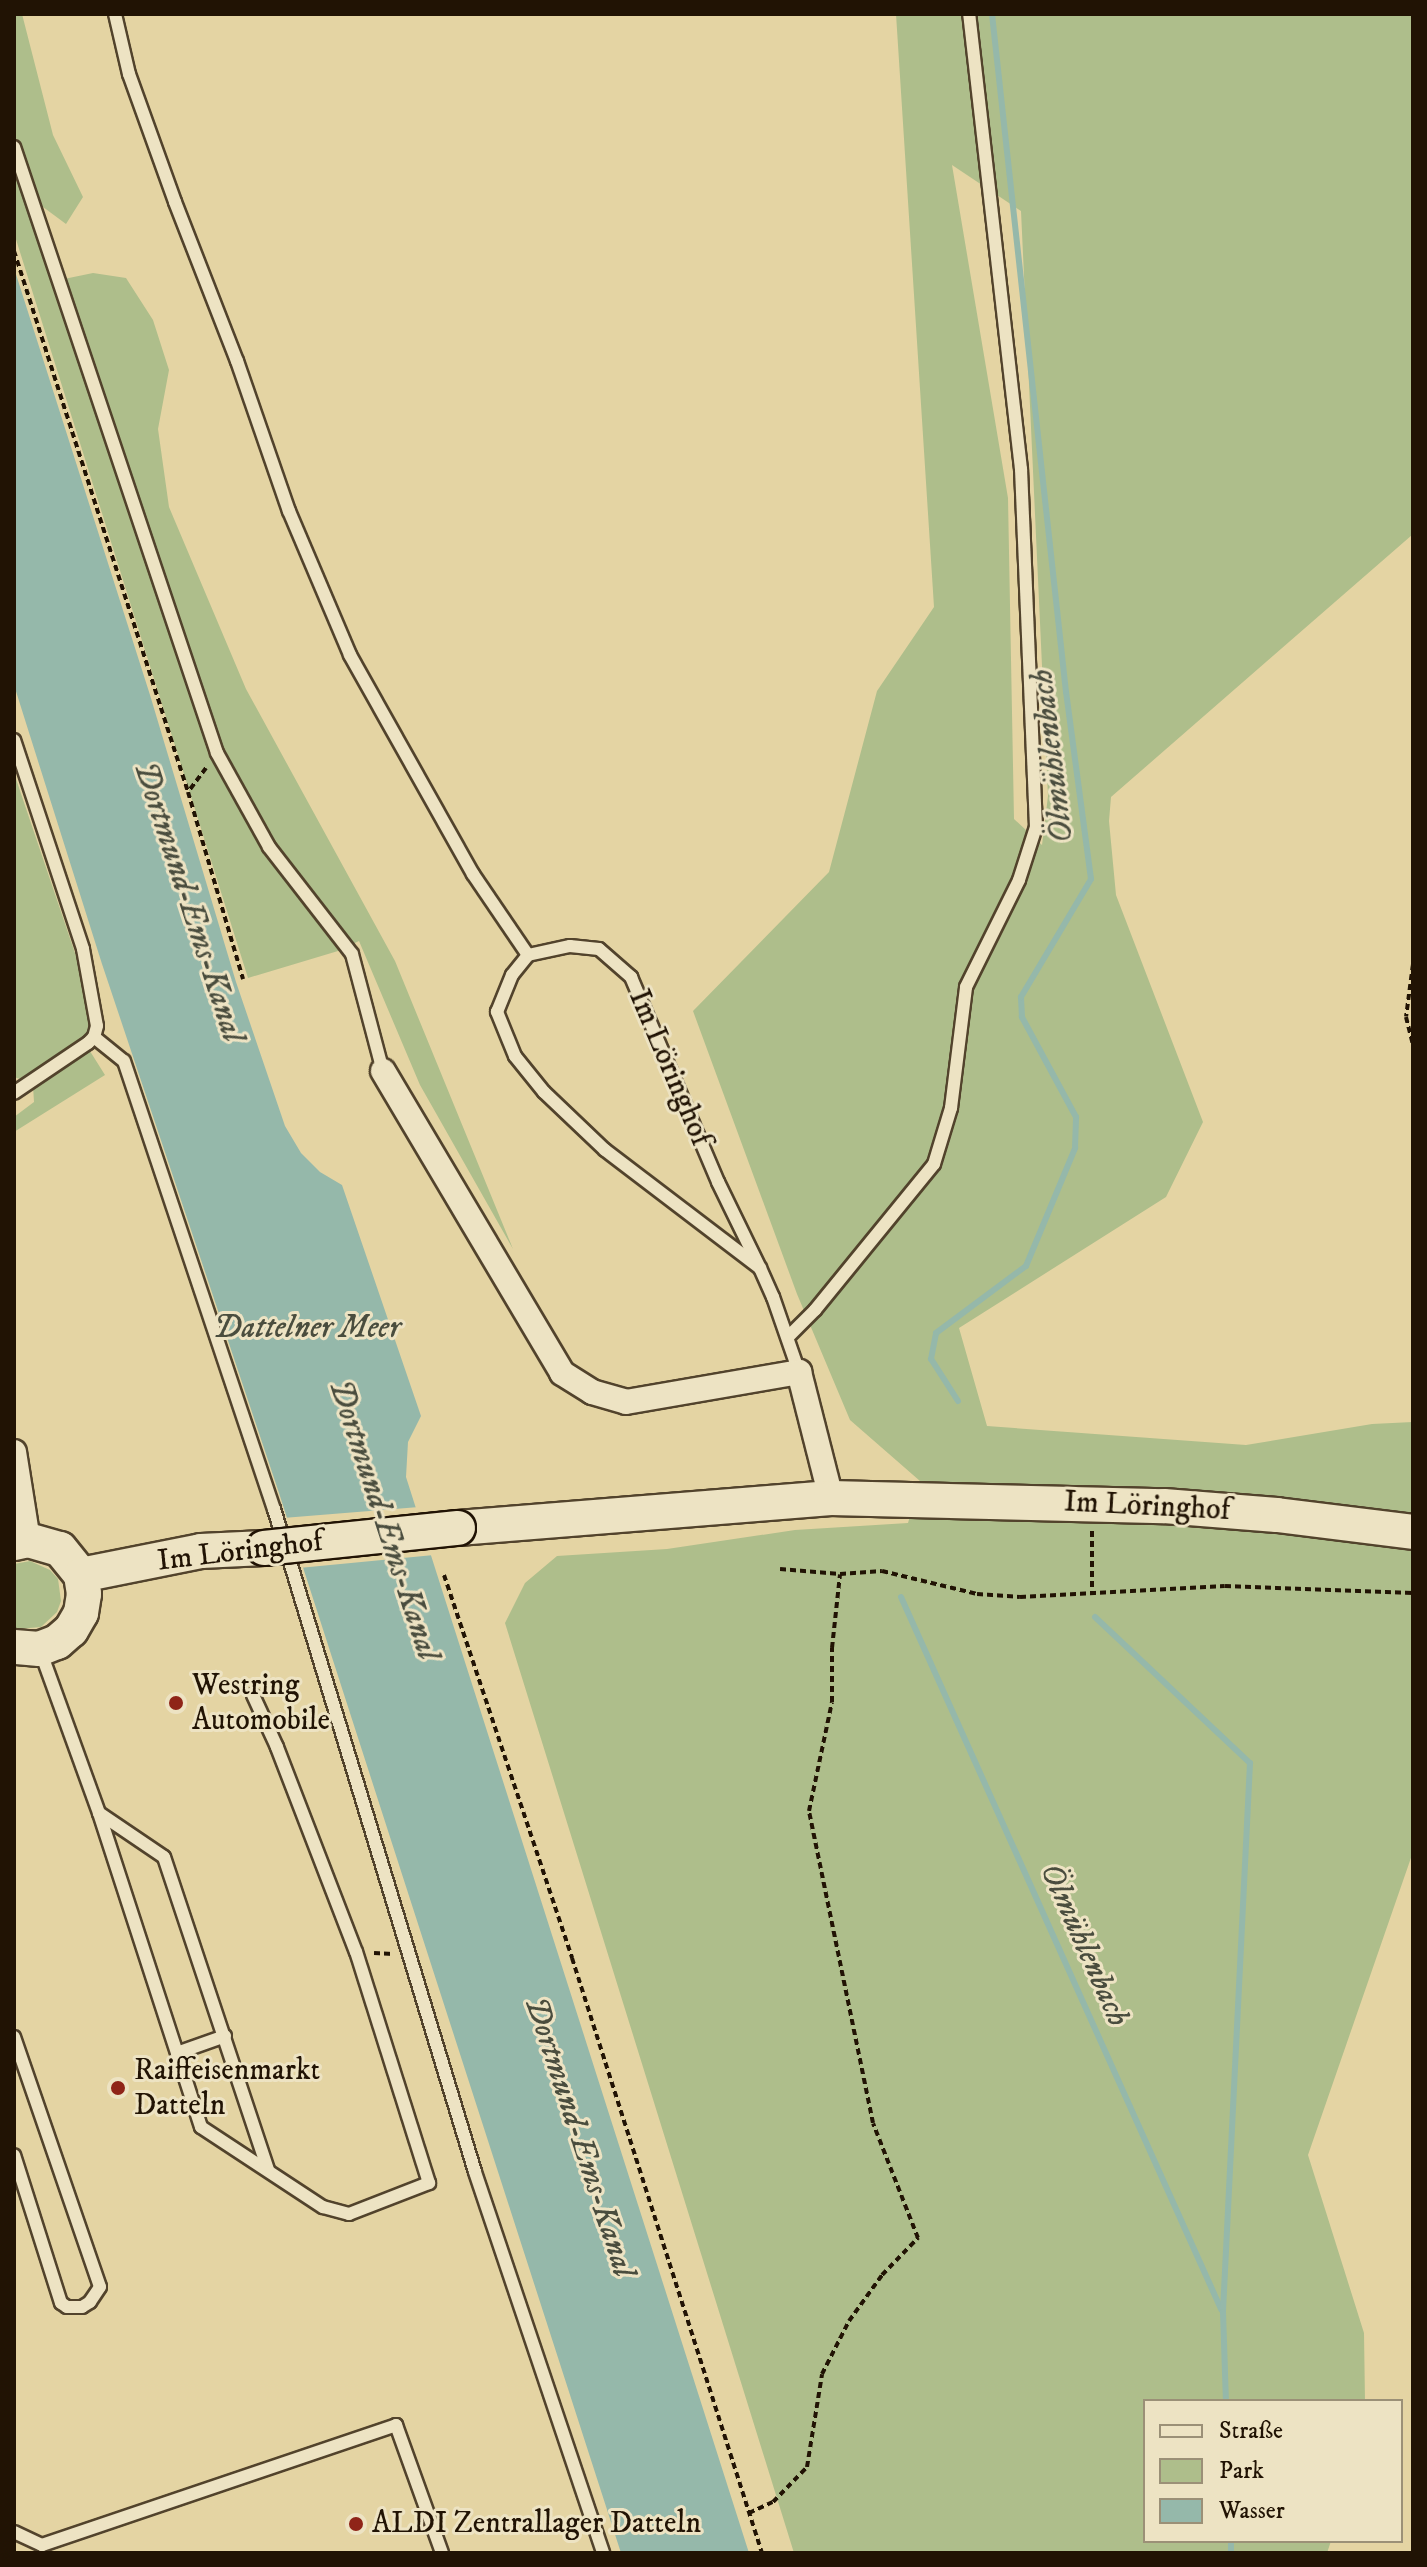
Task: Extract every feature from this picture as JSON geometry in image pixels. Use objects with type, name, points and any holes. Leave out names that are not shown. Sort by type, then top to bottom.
[{"type":"street","points":[[383,1071],[562,1373],[592,1392],[626,1402],[799,1372]]},
{"type":"street","name":"Im Löringhof","points":[[799,1372],[831,1498]]},
{"type":"street","points":[[14,1452],[21,1541],[60,1549],[81,1575],[84,1594],[81,1613],[71,1630],[57,1642],[26,1648]]},
{"type":"street","name":"Im Löringhof","points":[[81,1575],[201,1551],[831,1498],[1092,1504],[1277,1515],[1413,1532]]},
{"type":"lane","points":[[115,14],[129,74],[175,202],[237,361],[289,511],[350,655],[473,874],[528,955],[512,975],[497,1012],[515,1056],[544,1092],[605,1150],[760,1268]]},
{"type":"lane","points":[[788,1337],[815,1310],[934,1164],[951,1108],[966,987],[1019,880],[1036,827],[1021,469],[969,14]]},
{"type":"lane","points":[[14,147],[217,753],[269,847],[325,914],[352,954],[383,1071]]},
{"type":"lane","points":[[14,740],[83,949],[94,1002],[94,1037]]},
{"type":"lane","name":"Im Löringhof","points":[[528,955],[570,946],[599,949],[631,977],[718,1182],[760,1268],[799,1372]]},
{"type":"lane","points":[[14,1093],[94,1037]]},
{"type":"lane","points":[[94,1037],[124,1061],[274,1509],[475,2172],[603,2553]]},
{"type":"lane","points":[[26,1648],[99,1813],[201,2127],[323,2207],[349,2214],[429,2183],[356,1952],[277,1747],[253,1695]]},
{"type":"lane","points":[[99,1813],[164,1857],[268,2170]]},
{"type":"lane","points":[[177,2053],[225,2036]]},
{"type":"lane","points":[[14,2037],[100,2287],[82,2307],[67,2307],[61,2303],[14,2155]]},
{"type":"lane","points":[[14,2532],[42,2545],[396,2425],[442,2553]]},
{"type":"path","points":[[14,251],[188,792],[243,979]]},
{"type":"path","points":[[188,792],[217,753]]},
{"type":"path","points":[[1413,964],[1406,1017],[1413,1045]]},
{"type":"path","points":[[1092,1504],[1092,1593]]},
{"type":"path","points":[[780,1569],[840,1574],[882,1571],[977,1594],[1020,1597],[1225,1586],[1413,1593]]},
{"type":"path","points":[[749,2513],[773,2502],[807,2467],[822,2374],[857,2310],[882,2275],[918,2238],[873,2123],[809,1811],[832,1702],[832,1648],[840,1574]]},
{"type":"path","points":[[444,1575],[572,1958],[762,2553]]},
{"type":"path","points":[[356,1952],[411,1954]]},
{"type":"green space","points":[[14,14],[22,14],[53,135],[83,197],[66,224],[39,204],[64,279],[93,273],[126,278],[153,320],[169,370],[158,429],[169,507],[246,689],[395,961],[513,1249],[420,1085],[359,941],[338,951],[248,978],[14,233]]},
{"type":"green space","points":[[896,14],[1413,14],[1412,535],[1111,797],[1109,821],[1116,895],[1203,1122],[1166,1197],[959,1328],[987,1426],[1246,1445],[1372,1424],[1413,1422],[1413,1852],[1308,2155],[1364,2333],[1365,2399],[1143,2399],[1143,2543],[1330,2543],[1327,2553],[794,2553],[505,1623],[525,1583],[557,1556],[667,1549],[795,1530],[908,1523],[920,1481],[850,1420],[797,1294],[693,1011],[829,872],[877,691],[934,607]],"holes":[[[952,165],[1021,211],[1048,796],[1042,845],[1014,819],[1008,498]]]},
{"type":"green space","points":[[14,773],[90,999],[92,1025],[85,1038],[29,1082],[14,1077]]},
{"type":"green space","points":[[88,1048],[105,1075],[14,1132],[14,1117],[34,1102],[33,1086]]},
{"type":"green space","points":[[30,1561],[50,1570],[58,1579],[61,1601],[57,1612],[41,1627],[18,1629],[14,1627],[14,1564]]},
{"type":"water","name":"Dattelner Meer","points":[[14,268],[150,695],[236,982],[285,1126],[301,1153],[320,1172],[342,1185],[421,1416],[408,1442],[406,1477],[749,2553],[621,2553],[279,1493],[102,964],[14,685]]},
{"type":"pier","points":[[419,1507],[434,1555],[299,1568],[283,1518]]},
{"type":"waterway","name":"Ölmühlenbach","points":[[958,1401],[931,1359],[936,1333],[1026,1266],[1075,1148],[1076,1117],[1022,1017],[1021,997],[1091,879],[1066,692],[992,14]]},
{"type":"waterway","name":"Ölmühlenbach","points":[[901,1597],[1221,2309]]},
{"type":"waterway","name":"Ölmühlenbach","points":[[1095,1617],[1250,1763],[1223,2312],[1226,2399]]},
{"type":"waterway","name":"Ölmühlenbach","points":[[1231,2543],[1231,2553]]},
{"type":"place","name":"Westring Automobile","points":[[176,1703]]},
{"type":"place","name":"Raiffeisenmarkt Datteln","points":[[118,2088]]},
{"type":"place","name":"ALDI Zentrallager Datteln","points":[[356,2524]]},
{"type":"water label","name":"Dortmund-Ems-Kanal","points":[[188,902]]},
{"type":"water label","name":"Dortmund-Ems-Kanal","points":[[383,1520]]},
{"type":"water label","name":"Dortmund-Ems-Kanal","points":[[579,2137]]}]
